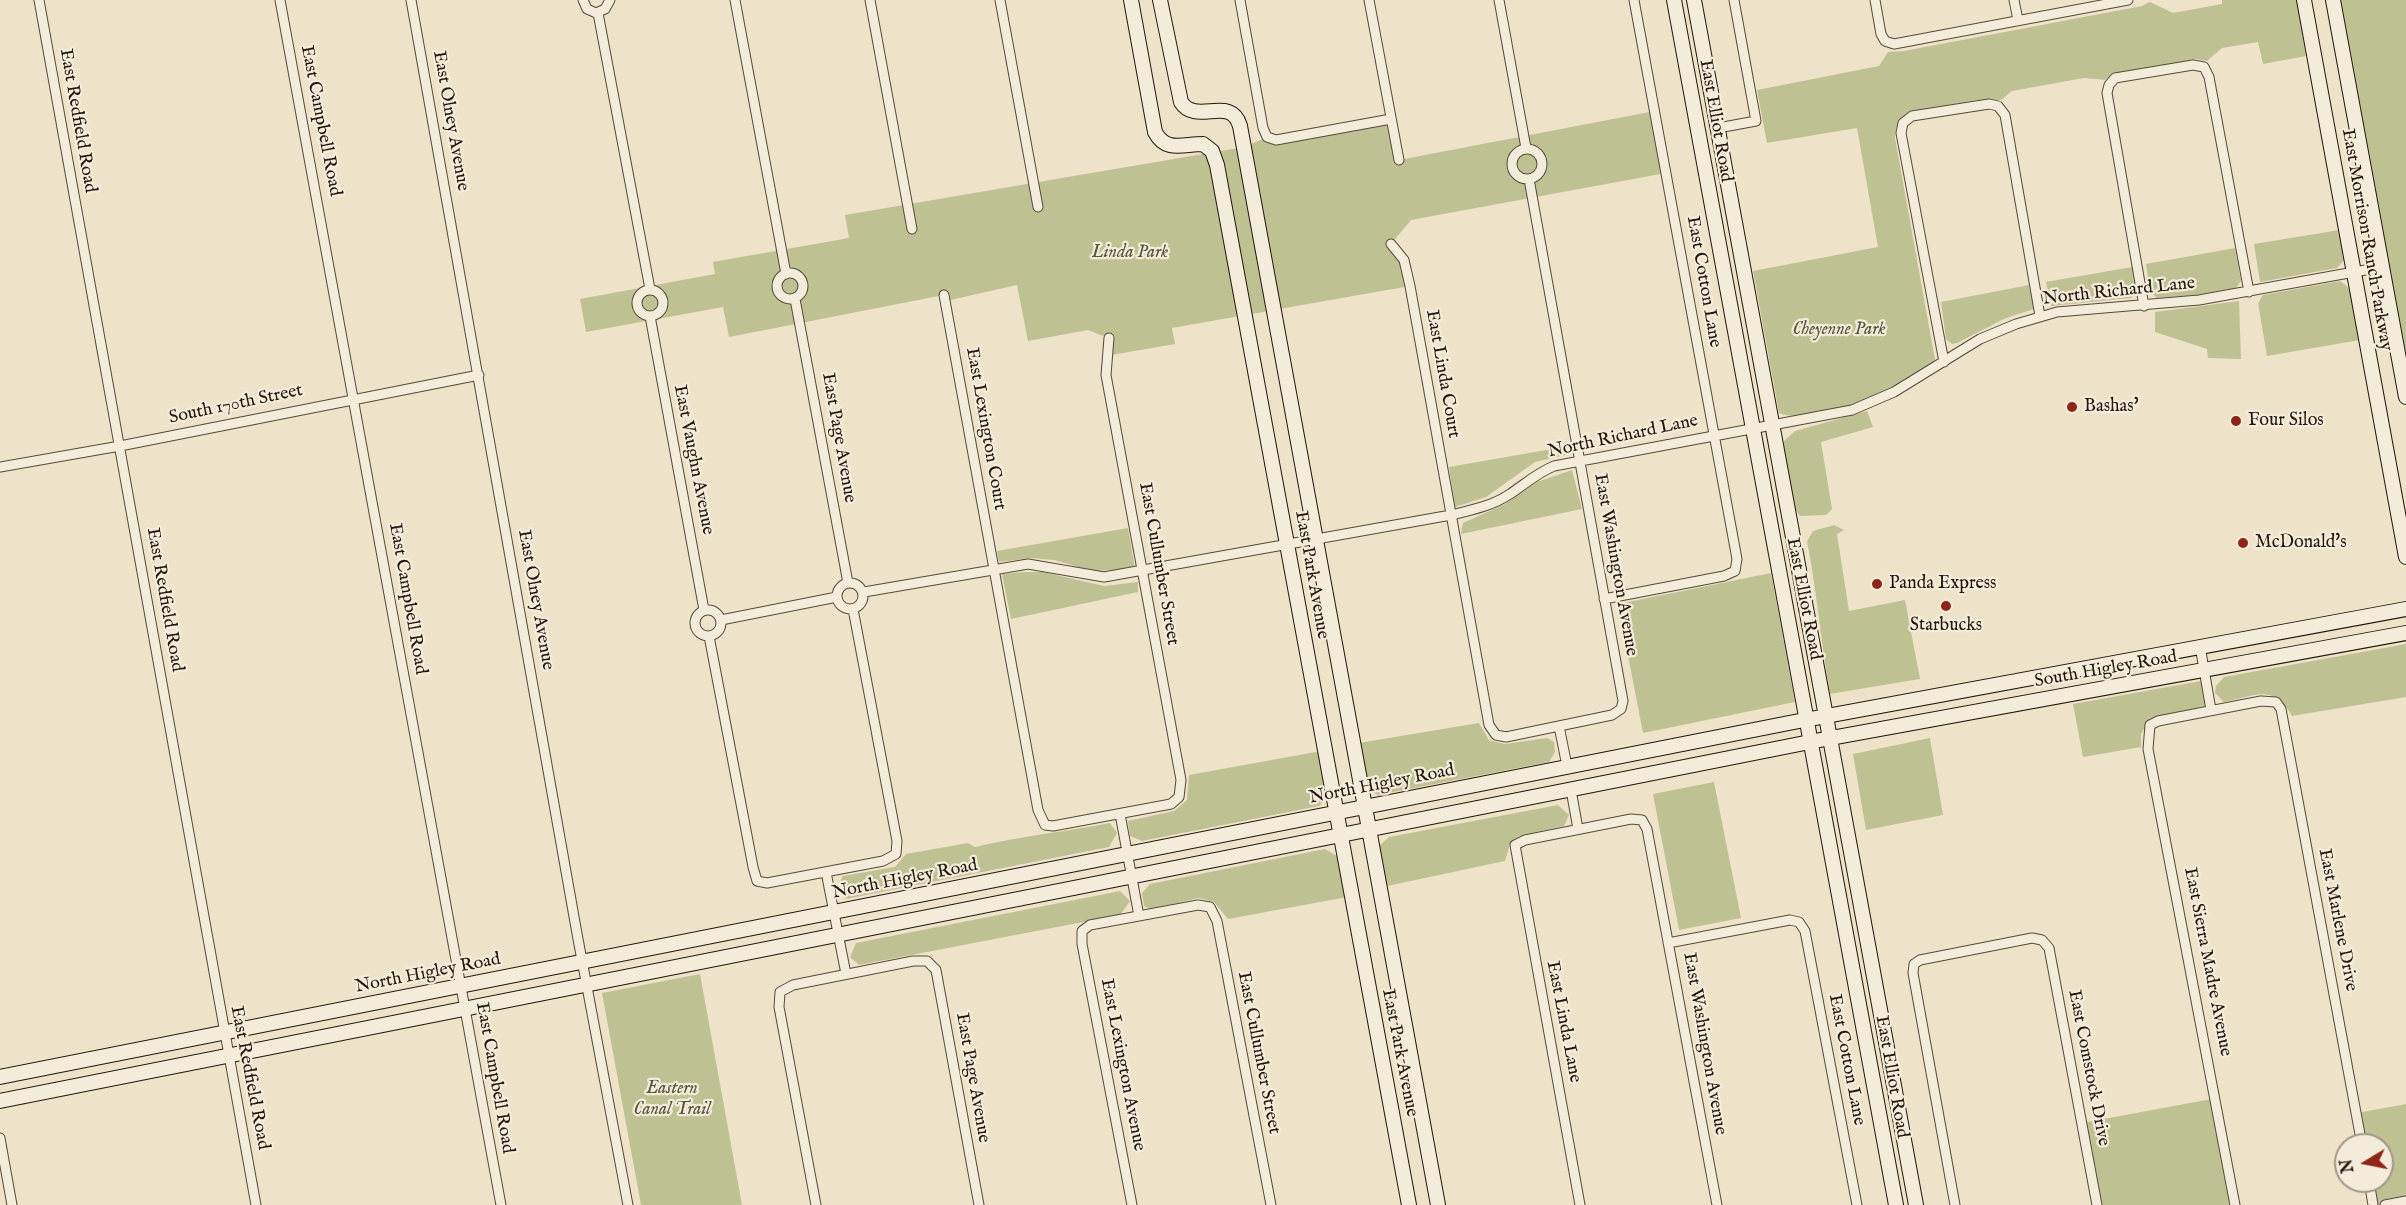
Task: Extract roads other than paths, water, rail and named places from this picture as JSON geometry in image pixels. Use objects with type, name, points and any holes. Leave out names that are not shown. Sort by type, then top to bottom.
[{"type":"main road","name":"East Park Avenue","points":[[1131,0],[1155,132],[1159,140],[1174,147],[1203,144],[1215,156],[1409,1205]]},
{"type":"main road","name":"East Park Avenue","points":[[1160,0],[1177,90],[1185,109],[1199,112],[1228,110],[1238,118],[1438,1205]]},
{"type":"main road","name":"East Elliot Road","points":[[1674,0],[1753,429],[1816,717],[1830,738],[1916,1205]]},
{"type":"main road","name":"East Elliot Road","points":[[1694,0],[1772,426],[1816,717],[1811,742],[1896,1205]]},
{"type":"main road","name":"East Morrison Ranch Parkway","points":[[2304,0],[2406,557]]},
{"type":"main road","name":"East Morrison Ranch Parkway","points":[[2333,0],[2406,397]]},
{"type":"main road","name":"South Higley Road","points":[[1816,717],[2406,609]]},
{"type":"main road","name":"South Higley Road","points":[[1811,742],[2406,633]]},
{"type":"main road","name":"North Higley Road","points":[[0,1077],[1816,717]]},
{"type":"main road","points":[[0,1101],[1811,742]]},
{"type":"street","name":"East Redfield Road","points":[[39,0],[256,1205]]},
{"type":"street","name":"East Campbell Road","points":[[280,0],[501,1205]]},
{"type":"street","name":"East Olney Avenue","points":[[411,0],[628,1205]]},
{"type":"street","points":[[583,0],[588,10],[598,13],[605,9],[610,0]]},
{"type":"street","points":[[735,0],[786,274]]},
{"type":"street","points":[[870,0],[912,229]]},
{"type":"street","points":[[1000,0],[1038,207]]},
{"type":"street","points":[[1240,0],[1263,128],[1267,137],[1276,140],[1391,119]]},
{"type":"street","points":[[1370,0],[1399,160]]},
{"type":"street","points":[[1499,0],[1526,148],[1539,153],[1543,162],[1540,172],[1529,179]]},
{"type":"street","name":"East Cotton Lane","points":[[1604,599],[1724,576],[1735,571],[1737,559],[1634,0]]},
{"type":"street","points":[[1718,128],[1756,120],[1734,0]]},
{"type":"street","points":[[1875,0],[1885,41],[1894,44],[2128,0]]},
{"type":"street","points":[[2014,0],[2018,20]]},
{"type":"street","points":[[598,13],[650,290]]},
{"type":"street","points":[[2144,306],[2107,93],[2109,85],[2115,78],[2193,65],[2204,67],[2209,77],[2250,292]]},
{"type":"street","points":[[1944,362],[1901,133],[1903,123],[1912,116],[1989,104],[1998,106],[2004,115],[2040,316]]},
{"type":"street","name":"East Washington Avenue","points":[[1526,148],[1514,156],[1512,168],[1518,176],[1529,179],[1623,701],[1621,710],[1612,715],[1559,726]]},
{"type":"street","name":"East Linda Court","points":[[1391,244],[1404,260],[1410,285],[1451,515]]},
{"type":"street","name":"North Richard Lane","points":[[864,592],[1028,564],[1104,577],[1143,572],[1451,515],[1482,508],[1510,494],[1534,475],[1554,466],[1852,410],[1894,392],[1980,339],[2040,316],[2057,312],[2144,306],[2250,292],[2382,267]]},
{"type":"street","points":[[795,273],[803,282],[802,292],[795,298],[786,298],[778,292],[778,280],[786,274],[795,273]]},
{"type":"street","points":[[650,290],[660,294],[663,305],[658,314],[650,316],[640,312],[637,300],[641,293],[650,290]]},
{"type":"street","name":"East Lexington Court","points":[[944,295],[994,569]]},
{"type":"street","name":"East Page Avenue","points":[[795,298],[848,583]]},
{"type":"street","name":"East Vaughn Avenue","points":[[650,316],[704,610]]},
{"type":"street","name":"East Cullumber Street","points":[[1109,338],[1106,375],[1181,780],[1179,797],[1171,804],[1120,814]]},
{"type":"street","name":"South 170th Street","points":[[0,467],[120,447],[354,398],[479,375]]},
{"type":"street","points":[[1451,515],[1490,725],[1496,735],[1506,737],[1559,726],[1567,766]]},
{"type":"street","points":[[994,569],[1038,810],[1045,825],[1053,826],[1120,814],[1139,916]]},
{"type":"street","points":[[848,583],[857,584],[864,592],[862,602],[853,609],[841,606],[837,597],[839,589],[848,583]]},
{"type":"street","points":[[721,620],[837,597]]},
{"type":"street","points":[[709,636],[757,881],[767,883],[826,872],[883,861],[896,854],[897,841],[853,609]]},
{"type":"street","points":[[704,610],[714,611],[721,620],[718,631],[709,636],[700,634],[694,626],[696,616],[704,610]]},
{"type":"street","points":[[2200,646],[2211,710]]},
{"type":"street","name":"East Marlene Drive","points":[[2211,710],[2261,701],[2276,702],[2281,710],[2360,1133]]},
{"type":"street","name":"East Sierra Madre Avenue","points":[[2211,710],[2158,721],[2151,725],[2148,748],[2235,1205]]},
{"type":"street","points":[[1571,790],[1578,829]]},
{"type":"street","name":"East Washington Avenue","points":[[1578,829],[1631,819],[1642,820],[1647,829],[1717,1205]]},
{"type":"street","name":"East Linda Lane","points":[[1578,829],[1526,840],[1515,845],[1580,1205]]},
{"type":"street","points":[[816,1205],[779,1007],[780,992],[793,985],[846,974],[826,872]]},
{"type":"street","name":"East Cullumber Street","points":[[1139,916],[1198,905],[1210,908],[1217,921],[1271,1205]]},
{"type":"street","name":"East Lexington Avenue","points":[[1132,1205],[1082,944],[1082,931],[1090,925],[1139,916]]},
{"type":"street","name":"East Cotton Lane","points":[[1668,943],[1790,920],[1799,922],[1805,931],[1857,1205]]},
{"type":"street","name":"East Comstock Drive","points":[[1955,1205],[1913,973],[1914,964],[1920,960],[2020,940],[2042,940],[2049,948],[2097,1205]]},
{"type":"street","name":"East Page Avenue","points":[[846,974],[927,961],[936,970],[979,1205]]},
{"type":"street","points":[[0,1138],[12,1205]]},
{"type":"street","points":[[2385,1205],[2406,1201]]},
{"type":"place","name":"Bashas'","points":[[2072,407]]},
{"type":"place","name":"Four Silos","points":[[2236,421]]},
{"type":"place","name":"McDonald's","points":[[2243,543]]},
{"type":"place","name":"Panda Express","points":[[1877,584]]},
{"type":"place","name":"Starbucks","points":[[1946,606]]},
{"type":"park label","name":"Linda Park","points":[[1130,253]]},
{"type":"park label","name":"Cheyenne Park","points":[[1839,330]]},
{"type":"park label","name":"Eastern Canal Trail","points":[[672,1099]]}]
